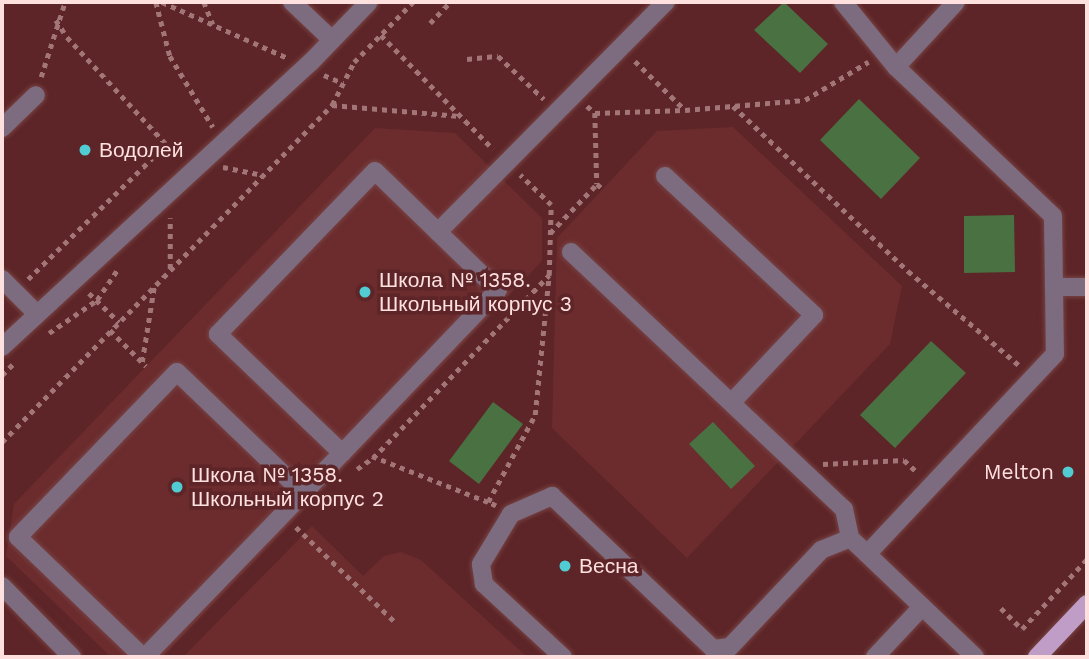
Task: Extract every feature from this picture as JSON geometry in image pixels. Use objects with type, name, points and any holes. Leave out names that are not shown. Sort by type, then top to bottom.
[{"type":"main road","points":[[1037,657],[1086,608]]},
{"type":"lane","points":[[292,2],[332,40]]},
{"type":"lane","points":[[2,347],[306,67],[369,2]]},
{"type":"lane","points":[[438,232],[506,162],[577,96],[666,2]]},
{"type":"lane","points":[[843,2],[896,66],[1053,216],[1055,354],[867,554]]},
{"type":"lane","points":[[896,66],[956,2]]},
{"type":"lane","points":[[2,128],[36,95]]},
{"type":"lane","points":[[303,493],[177,372],[18,537],[144,657],[342,453],[498,290],[375,172],[218,334],[342,453]]},
{"type":"lane","points":[[665,176],[814,315],[732,402]]},
{"type":"lane","points":[[571,252],[844,509],[850,538],[975,657]]},
{"type":"lane","points":[[2,279],[36,313]]},
{"type":"lane","points":[[1054,287],[1087,287]]},
{"type":"lane","points":[[563,657],[484,584],[481,564],[511,514],[552,496],[713,649],[730,648],[821,550],[850,538]]},
{"type":"lane","points":[[2,586],[72,657]]},
{"type":"lane","points":[[875,657],[922,607]]},
{"type":"path","points":[[36,95],[56,20],[65,2]]},
{"type":"path","points":[[156,2],[170,56],[215,130]]},
{"type":"path","points":[[162,2],[343,83]]},
{"type":"path","points":[[204,2],[214,25]]},
{"type":"path","points":[[2,442],[332,105],[354,62],[413,2]]},
{"type":"path","points":[[430,23],[450,2]]},
{"type":"path","points":[[56,20],[67,37],[166,145],[197,168],[264,175]]},
{"type":"path","points":[[380,35],[551,205],[549,275],[535,415],[488,502]]},
{"type":"path","points":[[621,49],[685,110]]},
{"type":"path","points":[[595,113],[685,110],[805,100],[885,52]]},
{"type":"path","points":[[467,59],[498,55],[559,114]]},
{"type":"path","points":[[577,96],[595,113],[597,184],[603,190]]},
{"type":"path","points":[[332,105],[460,116]]},
{"type":"path","points":[[733,106],[908,271],[1032,377]]},
{"type":"path","points":[[15,292],[166,145]]},
{"type":"path","points":[[550,233],[597,184]]},
{"type":"path","points":[[170,193],[170,270]]},
{"type":"path","points":[[352,472],[373,457],[549,275]]},
{"type":"path","points":[[76,280],[119,322]]},
{"type":"path","points":[[110,330],[144,364],[154,286]]},
{"type":"path","points":[[354,440],[373,457],[488,502],[511,514]]},
{"type":"path","points":[[799,465],[904,460],[931,486]]},
{"type":"path","points":[[288,538],[307,519]]},
{"type":"path","points":[[297,528],[394,621]]},
{"type":"path","points":[[1001,608],[1023,629],[1087,559]]},
{"type":"shaded area","points":[[733,127],[902,286],[890,344],[687,558],[552,428],[557,238],[657,131]]},
{"type":"shaded area","points":[[375,128],[455,133],[542,218],[542,261],[162,657],[111,657],[6,556],[14,504]]},
{"type":"shaded area","name":"Школа № 1358. Школьный корпус 2","points":[[312,526],[363,576],[384,556],[401,552],[421,560],[527,657],[183,657]]},
{"type":"green space","points":[[784,2],[828,44],[800,73],[754,30]]},
{"type":"green space","points":[[859,99],[920,158],[881,199],[820,140]]},
{"type":"green space","points":[[1014,215],[1015,272],[964,273],[964,216]]},
{"type":"green space","points":[[931,341],[966,373],[895,448],[860,415]]},
{"type":"green space","points":[[493,402],[523,424],[479,484],[449,461]]},
{"type":"green space","points":[[713,422],[755,466],[731,489],[689,444]]},
{"type":"place","name":"Водолей","points":[[85,150]]},
{"type":"place","name":"Школа № 1358. Школьный корпус 3","points":[[365,292]]},
{"type":"place","name":"Melton","points":[[1068,472]]},
{"type":"place","name":"Школа № 1358. Школьный корпус 2","points":[[177,487]]},
{"type":"place","name":"Весна","points":[[565,566]]}]
